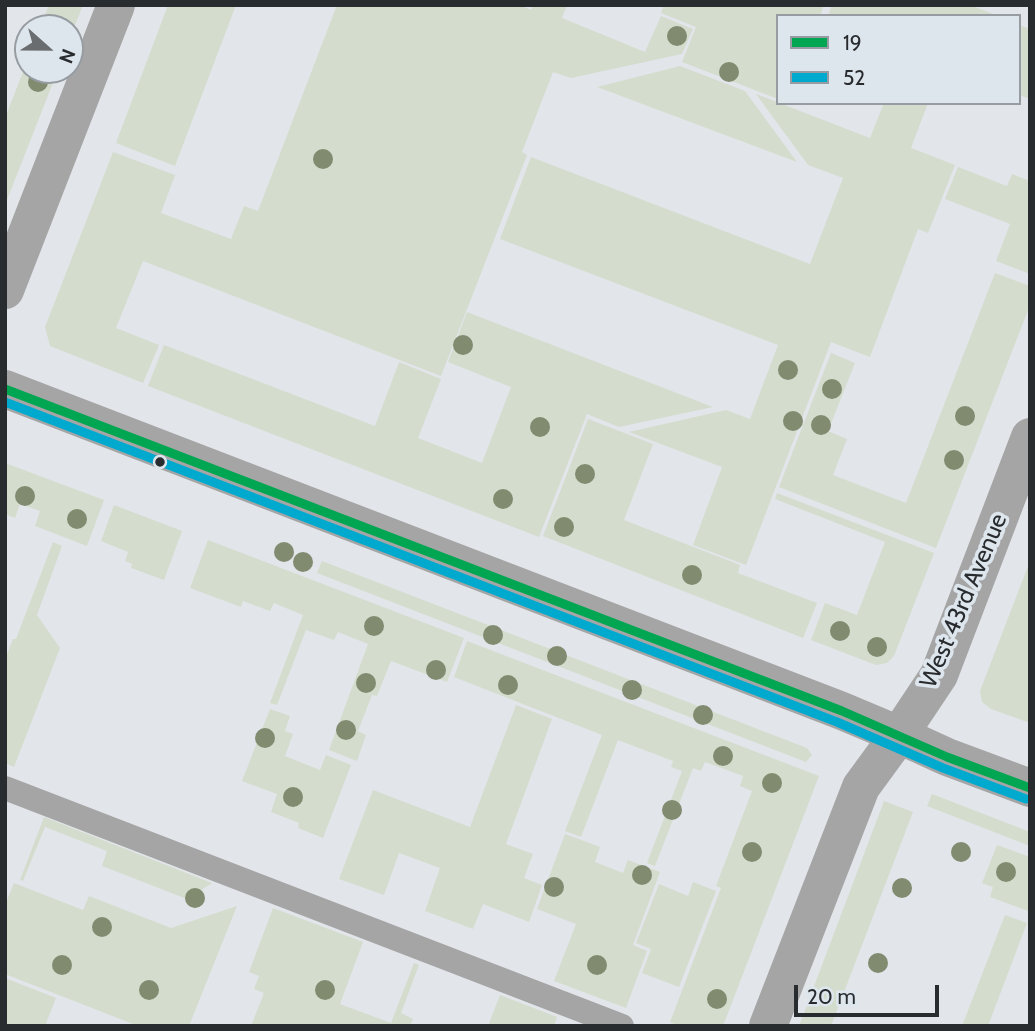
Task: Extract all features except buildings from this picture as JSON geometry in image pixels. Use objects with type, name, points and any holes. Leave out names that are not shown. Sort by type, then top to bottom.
[{"type":"street","points":[[5,290],[116,5]]},
{"type":"street","points":[[5,389],[900,735],[947,757],[1030,788]]},
{"type":"street","name":"West 43rd Avenue","points":[[768,1026],[861,787],[900,735],[939,675],[1030,437]]},
{"type":"lane","points":[[5,788],[622,1026]]},
{"type":"green space","points":[[49,5],[83,5],[79,14],[45,14]]},
{"type":"green space","points":[[168,5],[236,5],[175,166],[116,143]]},
{"type":"green space","points":[[337,5],[520,5],[531,10],[533,5],[567,5],[562,18],[645,52],[661,16],[693,29],[682,54],[571,78],[553,72],[522,152],[527,155],[441,376],[143,261],[116,328],[159,345],[143,383],[50,346],[45,327],[113,152],[175,175],[161,213],[231,239],[244,206],[258,211]]},
{"type":"green space","points":[[664,5],[824,5],[821,14],[776,14],[776,98],[682,62],[696,27],[661,13]]},
{"type":"green space","points":[[832,5],[970,5],[993,14],[829,14]]},
{"type":"green space","points":[[1021,26],[1030,29],[1030,99],[1021,96]]},
{"type":"green space","points":[[680,66],[745,91],[797,162],[597,87]]},
{"type":"green space","points":[[18,84],[53,84],[5,205],[5,118]]},
{"type":"green space","points":[[756,94],[776,102],[776,105],[784,105],[870,138],[883,105],[927,105],[911,148],[955,165],[928,233],[918,229],[870,357],[831,342],[746,565],[693,545],[722,467],[629,432],[726,410],[750,419],[778,345],[500,239],[531,157],[810,264],[843,178],[808,165]]},
{"type":"green space","points":[[958,167],[1007,186],[1012,174],[1030,181],[1030,274],[996,261],[1010,224],[945,199]]},
{"type":"green space","points":[[995,273],[1030,286],[1030,305],[936,548],[779,487],[831,353],[855,363],[828,431],[847,439],[833,475],[906,503]]},
{"type":"green space","points":[[467,312],[713,407],[619,427],[587,414],[539,537],[148,386],[164,345],[375,426],[399,362],[441,379],[418,438],[482,463],[511,387],[448,362]]},
{"type":"green space","points":[[588,419],[653,444],[624,520],[740,565],[738,573],[817,603],[803,638],[543,536]]},
{"type":"green space","points":[[5,463],[104,500],[87,546],[35,526],[40,511],[20,504],[15,518],[5,514]]},
{"type":"green space","points":[[777,493],[934,553],[894,656],[887,663],[876,665],[811,640],[825,603],[857,615],[885,542],[775,499]]},
{"type":"green space","points":[[114,505],[182,531],[164,580],[131,568],[132,564],[125,561],[128,552],[101,541]]},
{"type":"green space","points":[[208,540],[464,638],[447,682],[391,661],[377,696],[372,695],[358,731],[366,735],[357,761],[329,750],[368,644],[338,632],[334,640],[306,630],[277,705],[270,703],[303,615],[274,603],[270,611],[243,601],[241,607],[190,588]]},
{"type":"green space","points":[[53,542],[62,546],[37,615],[60,648],[14,767],[5,763],[5,659],[13,639],[16,639]]},
{"type":"green space","points":[[322,561],[807,748],[812,755],[806,762],[317,573]]},
{"type":"green space","points":[[1030,561],[1030,723],[991,709],[982,702],[980,691]]},
{"type":"green space","points":[[467,641],[819,776],[723,1026],[679,1026],[670,1022],[721,888],[716,886],[752,791],[740,786],[743,776],[705,762],[701,771],[693,768],[655,866],[647,863],[682,771],[671,767],[673,761],[618,740],[581,837],[565,831],[602,735],[454,677]]},
{"type":"green space","points":[[516,705],[552,719],[506,844],[533,854],[524,878],[542,885],[529,922],[483,904],[473,929],[425,911],[440,868],[399,853],[384,895],[339,879],[373,790],[470,827]]},
{"type":"green space","points":[[270,709],[290,716],[285,731],[293,734],[285,756],[320,770],[326,755],[351,765],[323,838],[298,828],[299,823],[271,812],[277,794],[242,781]]},
{"type":"green space","points":[[932,794],[1030,832],[1030,846],[927,806]]},
{"type":"green space","points":[[884,801],[913,812],[831,1026],[799,1026]]},
{"type":"green space","points":[[44,817],[212,883],[187,899],[102,866],[107,851],[45,827],[23,881],[20,880]]},
{"type":"green space","points":[[565,834],[600,847],[595,862],[623,873],[628,860],[660,872],[633,945],[647,951],[626,1008],[554,981],[576,924],[537,909]]},
{"type":"green space","points":[[997,845],[1030,857],[1028,911],[990,897],[993,887],[982,883]]},
{"type":"green space","points":[[693,882],[716,891],[679,987],[642,973],[651,949],[636,943],[659,884],[688,896]]},
{"type":"green space","points":[[14,883],[83,910],[89,896],[171,928],[237,906],[189,1026],[138,1026],[5,974],[5,905]]},
{"type":"green space","points":[[273,908],[363,942],[340,1004],[391,1023],[414,963],[419,965],[401,1013],[413,1019],[410,1026],[251,1026],[264,993],[254,989],[259,976],[249,972]]},
{"type":"green space","points":[[1005,915],[1027,923],[988,1026],[962,1026]]},
{"type":"green space","points":[[5,978],[56,998],[45,1026],[5,1026]]},
{"type":"green space","points":[[500,995],[557,1017],[554,1026],[488,1026]]},
{"type":"transit line","name":"19","points":[[5,389],[842,711],[947,757],[1030,788]]},
{"type":"transit line","name":"52","points":[[5,402],[837,722],[943,768],[1026,799]]}]
